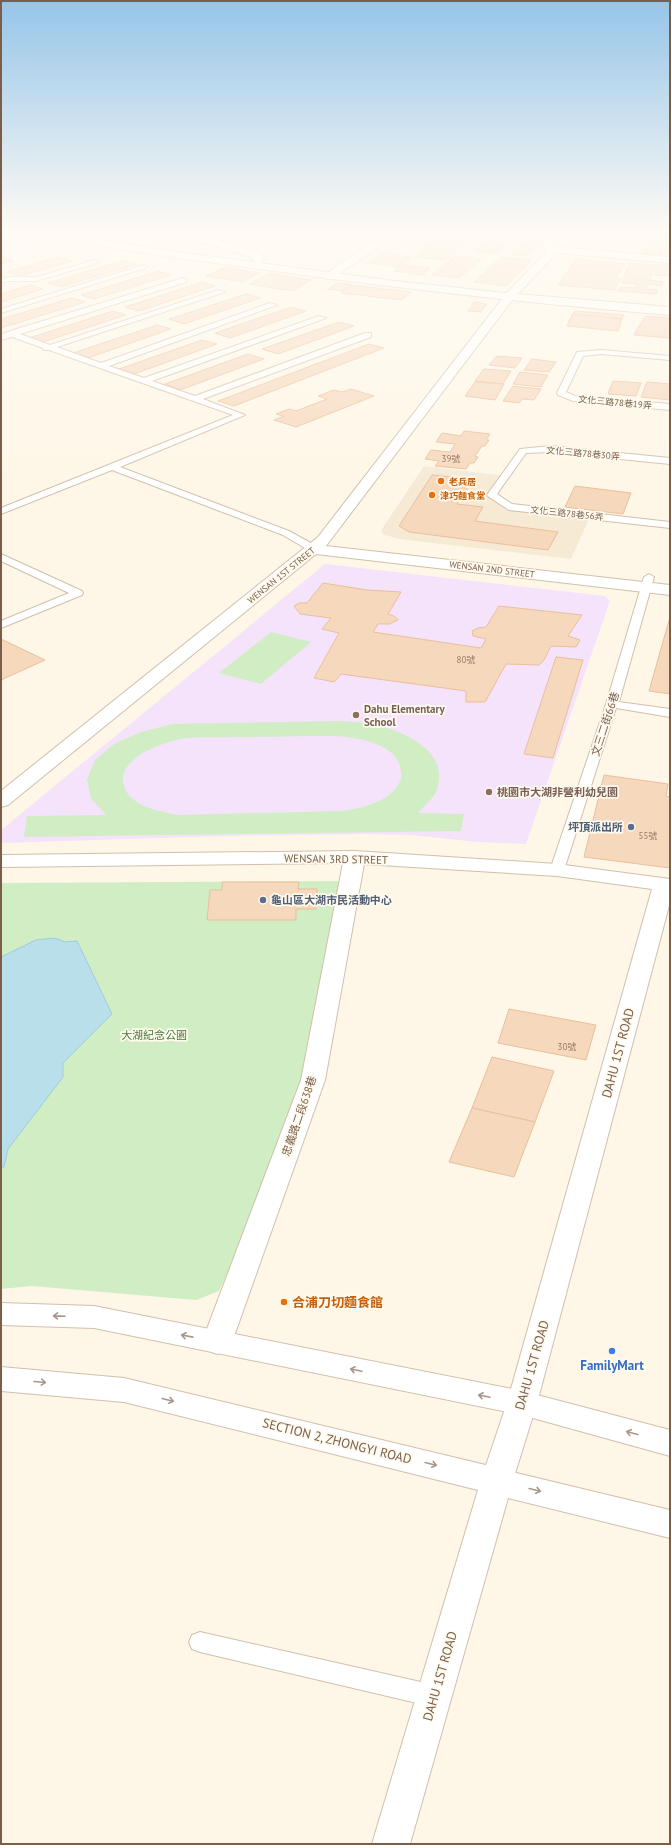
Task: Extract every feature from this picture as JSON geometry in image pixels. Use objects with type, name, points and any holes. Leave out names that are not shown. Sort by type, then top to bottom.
[{"type":"street","name":"WENSAN 1ST STREET","points":[[1,801],[319,544],[492,320]]},
{"type":"street","name":"WENSAN 2ND STREET","points":[[319,544],[648,582],[670,590]]},
{"type":"street","name":"WENSAN 2ND STREET","points":[[648,582],[670,579]]},
{"type":"street","name":"WENSAN 3RD STREET","points":[[1,861],[355,857],[557,870],[667,885]]},
{"type":"street","name":"忠義路二段638巷","points":[[217,1342],[313,1080],[355,857]]},
{"type":"street","name":"DAHU 1ST ROAD","points":[[391,1844],[497,1480],[522,1403],[667,885]]},
{"type":"street","points":[[1,1314],[94,1317],[522,1403],[670,1443]]},
{"type":"street","name":"SECTION 2, ZHONGYI ROAD","points":[[1,1379],[124,1390],[497,1480],[670,1524]]},
{"type":"lane","points":[[1,338],[56,320]]},
{"type":"lane","points":[[47,348],[134,320]]},
{"type":"lane","points":[[100,366],[232,320]]},
{"type":"lane","points":[[144,381],[316,320]]},
{"type":"lane","points":[[1,331],[241,416],[1,511]]},
{"type":"lane","points":[[194,399],[368,335]]},
{"type":"lane","name":"文化三路78巷19弄","points":[[670,358],[601,352],[580,354],[561,393],[573,398],[670,407]]},
{"type":"lane","name":"文化三路78巷30弄","points":[[507,474],[523,451],[550,449],[670,461]]},
{"type":"lane","points":[[112,467],[319,544]]},
{"type":"lane","name":"文化三路78巷56弄","points":[[507,474],[492,495],[509,507],[670,525]]},
{"type":"lane","points":[[1,557],[78,593],[1,625]]},
{"type":"lane","name":"文三二街66巷","points":[[557,870],[612,704],[648,582]]},
{"type":"lane","points":[[612,704],[670,713]]},
{"type":"lane","points":[[200,1642],[434,1696]]},
{"type":"shaded area","points":[[424,466],[506,476],[496,493],[501,503],[589,519],[571,559],[399,539],[385,535],[381,532],[382,529]]},
{"type":"shaded area","name":"Dahu Elementary School","points":[[325,564],[605,596],[610,601],[526,844],[477,842],[411,835],[368,834],[224,836],[2,843],[1,830]]},
{"type":"green space","points":[[271,632],[311,642],[261,684],[219,673]]},
{"type":"green space","points":[[341,721],[360,722],[385,727],[411,738],[422,745],[431,754],[437,765],[439,778],[436,792],[418,813],[464,814],[461,831],[24,837],[27,816],[106,815],[91,798],[87,779],[95,760],[114,744],[141,732],[173,724]],"holes":[[[335,736],[363,740],[383,747],[391,752],[397,759],[401,770],[401,779],[392,793],[383,799],[368,805],[342,811],[178,815],[141,805],[135,801],[125,789],[123,779],[125,770],[131,761],[151,749],[172,741],[201,737]]]},
{"type":"green space","name":"大湖紀念公園","points":[[348,881],[282,1162],[219,1291],[196,1300],[32,1286],[1,1289],[1,883]]},
{"type":"water","points":[[54,938],[65,942],[77,941],[112,1014],[63,1063],[63,1077],[8,1149],[4,1167],[1,1167],[1,957],[36,940]]},
{"type":"building","points":[[1,320],[27,320],[1,328]]},
{"type":"building","points":[[85,320],[110,320],[43,342],[29,338]]},
{"type":"building","points":[[172,320],[195,320],[184,324]]},
{"type":"building","points":[[253,320],[280,320],[230,338],[215,333]]},
{"type":"building","points":[[569,320],[621,320],[617,327],[568,322]]},
{"type":"building","points":[[570,320],[622,320],[618,331],[567,326]]},
{"type":"building","points":[[643,320],[670,320],[670,338],[634,335]]},
{"type":"building","points":[[339,322],[354,326],[278,354],[262,349]]},
{"type":"building","points":[[157,325],[171,329],[88,358],[73,353]]},
{"type":"building","points":[[202,340],[217,344],[134,374],[119,369]]},
{"type":"building","points":[[369,344],[384,348],[234,406],[218,401]]},
{"type":"building","points":[[248,354],[264,359],[180,390],[165,384]]},
{"type":"building","points":[[497,356],[522,358],[515,368],[489,365]]},
{"type":"building","points":[[532,359],[556,362],[549,372],[524,370]]},
{"type":"building","points":[[484,369],[511,371],[503,384],[475,381]]},
{"type":"building","points":[[520,372],[548,375],[541,387],[513,384]]},
{"type":"building","points":[[613,381],[641,383],[636,396],[608,394]]},
{"type":"building","points":[[475,382],[504,384],[495,400],[465,396]]},
{"type":"building","points":[[647,382],[670,384],[670,400],[641,397]]},
{"type":"building","points":[[513,386],[541,389],[534,400],[522,399],[519,403],[503,401]]},
{"type":"building","points":[[351,389],[374,396],[296,427],[274,420],[284,416],[276,414],[289,409],[296,411],[327,399],[318,396],[334,390],[342,392]]},
{"type":"building","points":[[464,431],[490,434],[486,440],[489,440],[485,446],[482,446],[475,456],[478,457],[474,463],[470,463],[466,469],[435,466],[439,461],[425,459],[431,450],[450,452],[455,444],[436,442],[442,433],[461,436]]},
{"type":"building","points":[[432,475],[473,479],[457,504],[483,507],[475,521],[558,532],[548,550],[409,532],[399,526]]},
{"type":"building","points":[[575,486],[631,493],[623,514],[565,507]]},
{"type":"building","points":[[323,583],[367,590],[401,592],[388,614],[394,616],[398,620],[390,624],[378,624],[373,632],[481,648],[486,639],[473,636],[472,631],[478,628],[486,627],[499,606],[582,615],[568,636],[580,640],[576,647],[551,646],[544,660],[539,665],[506,664],[485,702],[466,702],[466,691],[341,674],[334,682],[314,678],[339,633],[322,629],[331,618],[300,614],[294,606],[299,603],[307,603]]},
{"type":"building","points":[[670,617],[670,694],[649,691]]},
{"type":"building","points":[[1,639],[45,660],[1,680]]},
{"type":"building","points":[[556,657],[583,660],[553,758],[524,754]]},
{"type":"building","name":"坪頂派出所","points":[[604,775],[668,784],[666,796],[670,797],[670,868],[584,857]]},
{"type":"building","name":"龜山區大湖市民活動中心","points":[[222,882],[299,882],[298,889],[317,889],[316,909],[296,909],[296,920],[207,920],[210,890],[222,890]]},
{"type":"building","points":[[509,1009],[596,1025],[586,1060],[498,1043]]},
{"type":"building","points":[[492,1057],[554,1071],[535,1122],[472,1108]]},
{"type":"building","points":[[472,1108],[535,1122],[514,1177],[449,1162]]},
{"type":"place","name":"老兵居","points":[[441,481]]},
{"type":"place","name":"津巧麵食堂","points":[[432,495]]},
{"type":"place","name":"Dahu Elementary School","points":[[356,715]]},
{"type":"place","name":"桃園市大湖非營利幼兒園","points":[[489,792]]},
{"type":"place","name":"坪頂派出所","points":[[631,827]]},
{"type":"place","name":"龜山區大湖市民活動中心","points":[[263,900]]},
{"type":"place","name":"合浦刀切麵食館","points":[[284,1302]]},
{"type":"place","name":"FamilyMart","points":[[612,1351]]}]
